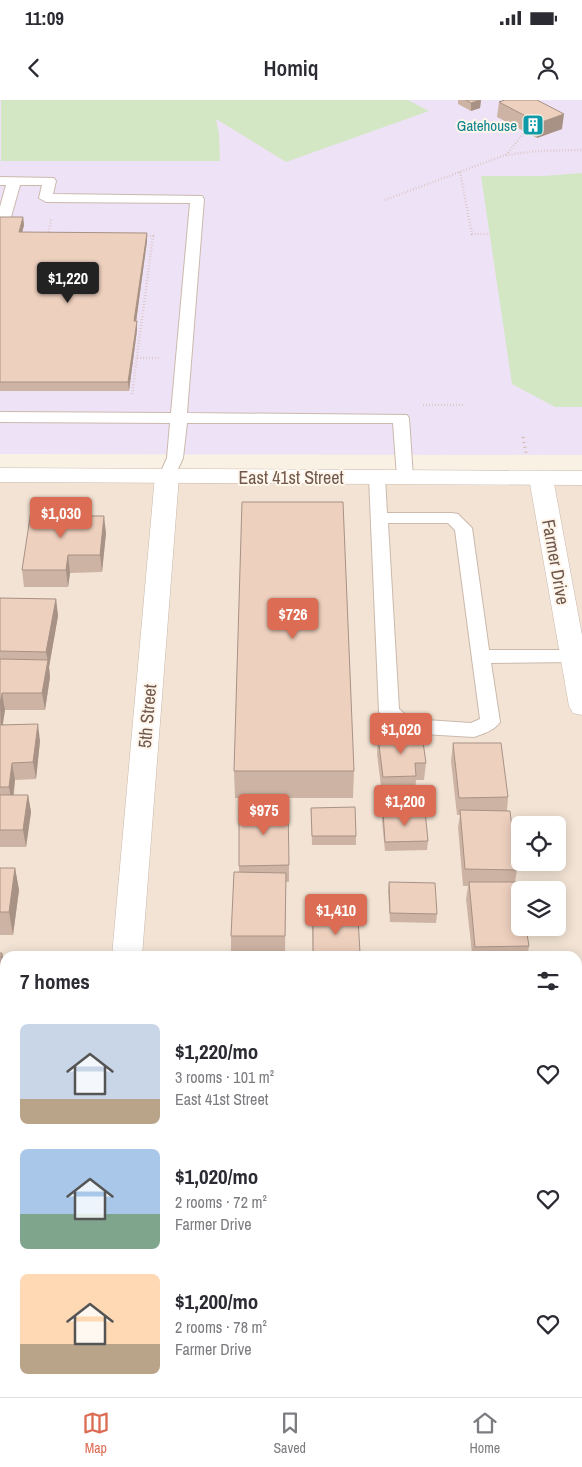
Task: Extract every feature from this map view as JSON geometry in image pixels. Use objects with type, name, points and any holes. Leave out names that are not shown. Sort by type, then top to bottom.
[{"type":"street","name":"East 41st Street","points":[[0,475],[406,477],[534,469],[582,478]]},
{"type":"street","name":"Farmer Drive","points":[[534,469],[582,706]]},
{"type":"street","name":"5th Street","points":[[126,951],[167,476]]},
{"type":"lane","points":[[2,224],[7,181],[49,181],[46,198],[197,200],[175,458],[167,476]]},
{"type":"lane","points":[[0,417],[401,418],[406,477]]},
{"type":"lane","points":[[377,477],[379,518],[389,712],[405,726],[474,730],[490,722],[463,528],[452,518],[379,518]]},
{"type":"lane","points":[[481,657],[573,656]]},
{"type":"path","points":[[505,155],[525,132]]},
{"type":"path","points":[[385,200],[505,155],[538,151],[582,150]]},
{"type":"path","points":[[460,172],[472,234],[490,234]]},
{"type":"path","points":[[48,236],[57,236]]},
{"type":"path","points":[[129,418],[152,236],[143,236]]},
{"type":"path","points":[[419,405],[465,404]]},
{"type":"path","points":[[523,437],[534,469]]},
{"type":"shaded area","points":[[0,100],[582,100],[582,455],[0,454]]},
{"type":"shaded area","points":[[0,475],[582,478],[582,951],[0,951]]},
{"type":"green space","points":[[1,100],[408,100],[429,111],[286,162],[216,119],[219,133],[220,161],[1,161]]},
{"type":"green space","points":[[582,173],[582,407],[555,407],[512,384],[481,176],[543,176]]},
{"type":"building","points":[[466,100],[480,100],[471,103]]},
{"type":"building","points":[[505,100],[537,100],[564,114],[539,123],[499,102]]},
{"type":"building","points":[[0,217],[23,217],[19,232],[147,233],[134,321],[137,321],[128,382],[0,382]]},
{"type":"building","points":[[242,502],[343,502],[354,771],[234,771]]},
{"type":"building","points":[[76,510],[76,516],[104,516],[100,555],[68,555],[66,570],[22,570],[31,511]]},
{"type":"building","points":[[0,598],[56,599],[46,652],[0,651]]},
{"type":"building","points":[[0,659],[48,660],[42,693],[2,693],[0,704]]},
{"type":"building","points":[[38,724],[33,762],[12,763],[9,787],[0,787],[0,725]]},
{"type":"building","points":[[422,735],[426,763],[415,763],[416,776],[383,777],[378,737]]},
{"type":"building","points":[[453,743],[501,743],[508,797],[459,798]]},
{"type":"building","points":[[0,795],[28,795],[23,830],[0,830]]},
{"type":"building","points":[[239,807],[288,807],[289,865],[239,866]]},
{"type":"building","points":[[355,807],[356,836],[312,836],[311,808]]},
{"type":"building","points":[[460,810],[510,811],[511,870],[465,869]]},
{"type":"building","points":[[425,811],[428,841],[385,842],[383,812]]},
{"type":"building","points":[[0,868],[15,868],[9,912],[0,912]]},
{"type":"building","points":[[234,872],[286,873],[285,936],[231,936]]},
{"type":"building","points":[[389,882],[435,883],[437,914],[390,913]]},
{"type":"building","points":[[469,882],[511,882],[511,936],[527,936],[529,946],[475,947]]},
{"type":"building","points":[[313,918],[358,918],[360,951],[313,951]]},
{"type":"place","name":"Gatehouse","points":[[533,125]]}]
